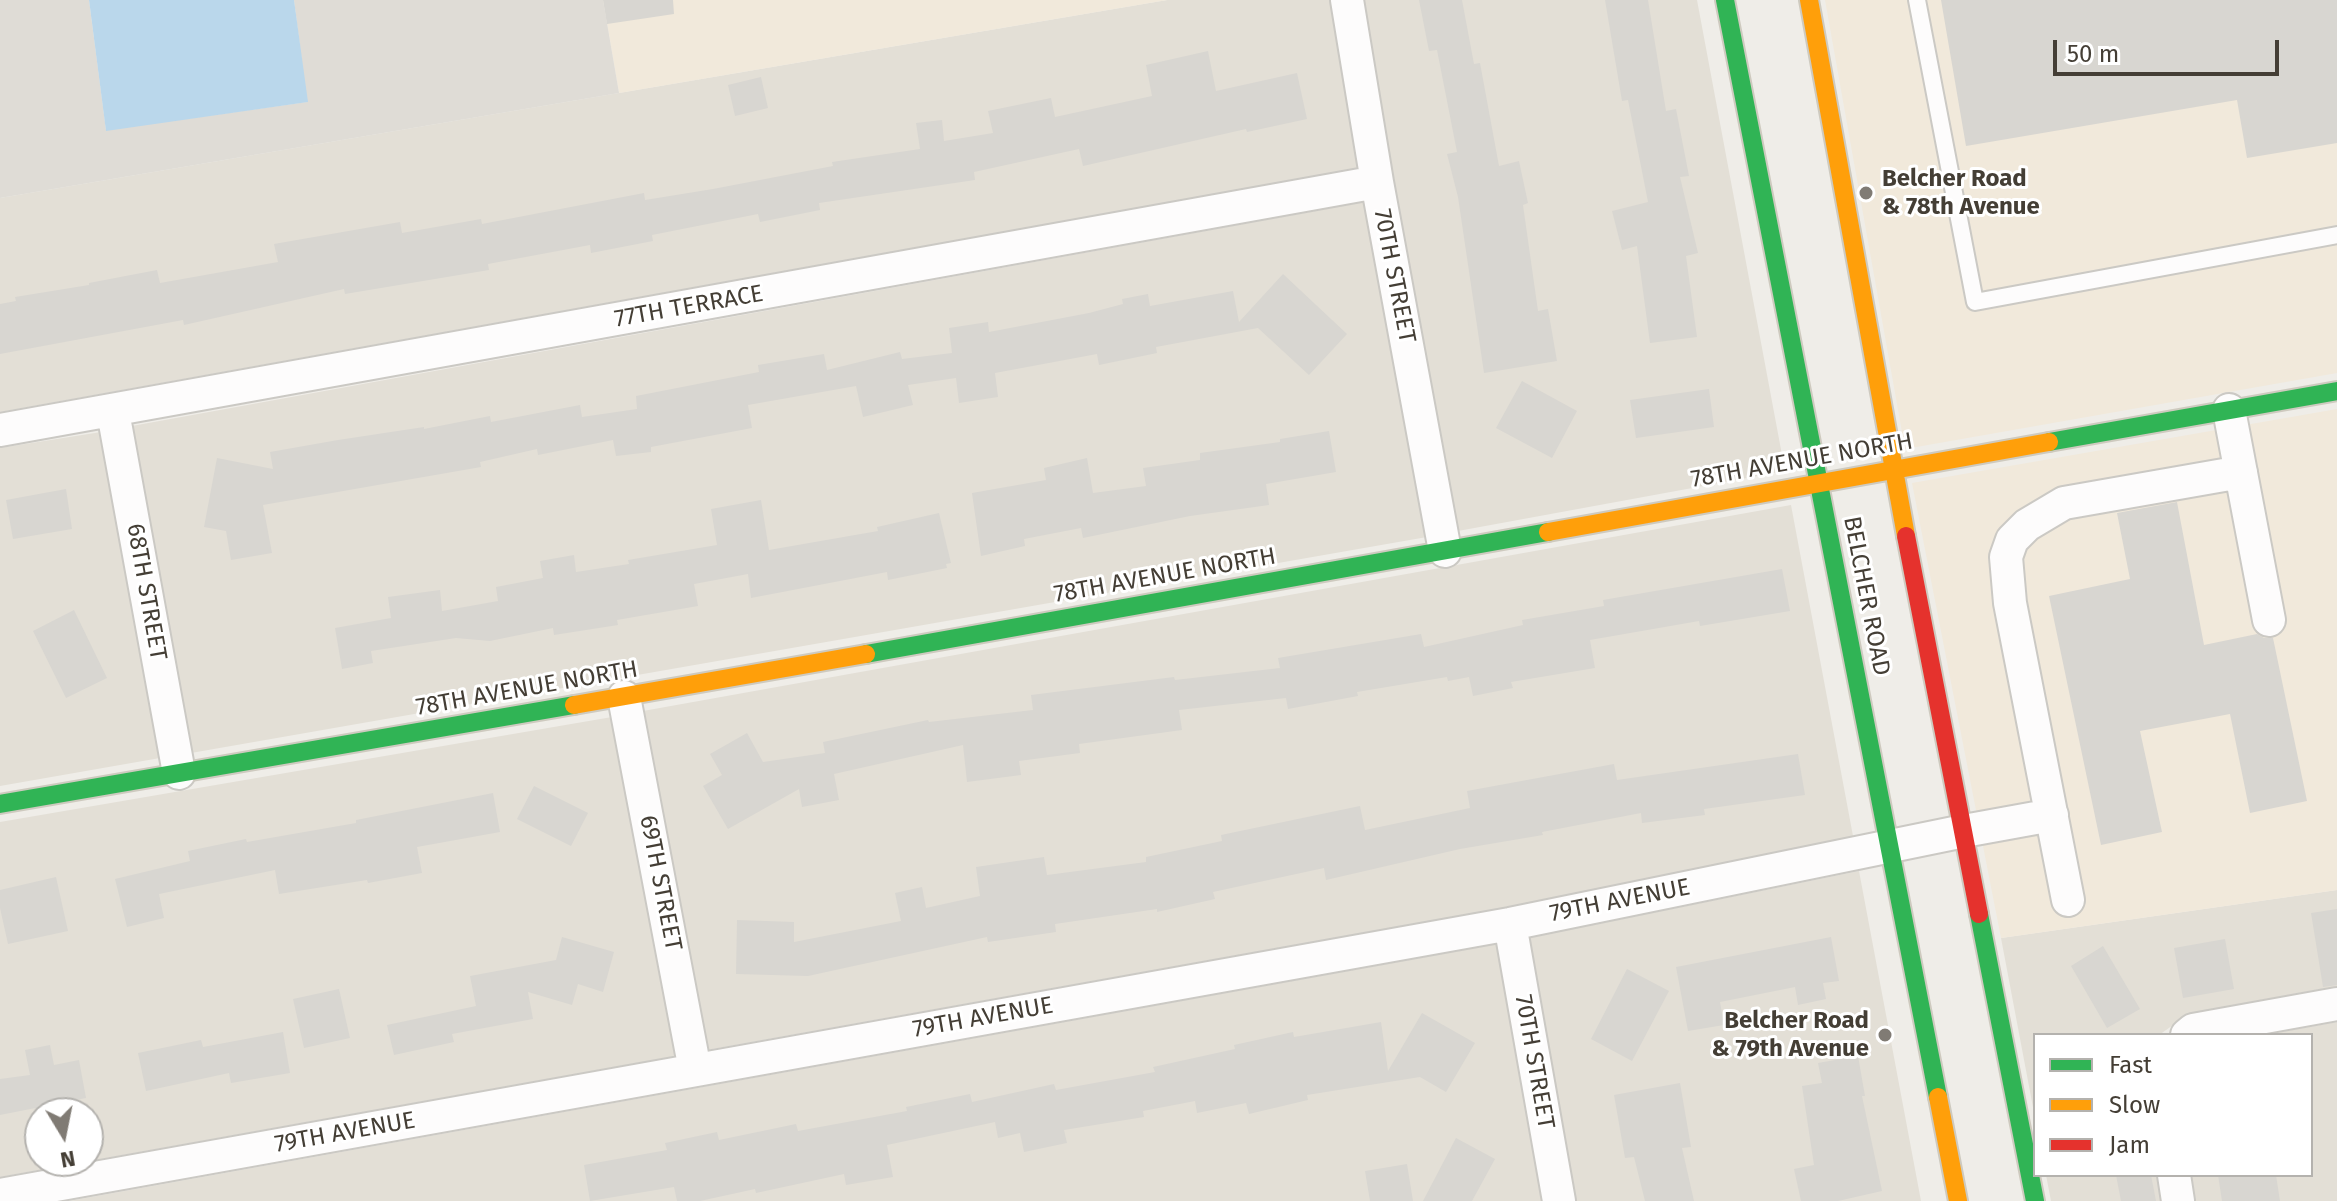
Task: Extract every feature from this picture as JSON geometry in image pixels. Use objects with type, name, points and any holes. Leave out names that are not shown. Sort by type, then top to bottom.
[{"type":"main road","name":"BELCHER ROAD","points":[[1725,0],[1958,1201]]},
{"type":"main road","points":[[1809,0],[1893,469],[2035,1201]]},
{"type":"main road","name":"78TH AVENUE NORTH","points":[[0,804],[624,697],[2337,391]]},
{"type":"street","name":"70TH STREET","points":[[1347,0],[1445,551]]},
{"type":"street","name":"77TH TERRACE","points":[[0,430],[1377,182]]},
{"type":"street","points":[[2229,410],[2269,620]]},
{"type":"street","name":"68TH STREET","points":[[113,412],[179,773]]},
{"type":"street","points":[[2068,900],[2010,603],[2006,557],[2012,540],[2027,525],[2064,503],[2241,472]]},
{"type":"street","name":"69TH STREET","points":[[624,697],[695,1070]]},
{"type":"street","name":"79TH AVENUE","points":[[0,1195],[1510,924],[2052,815]]},
{"type":"street","name":"70TH STREET","points":[[1510,924],[1559,1201]]},
{"type":"street","points":[[2189,1033],[2337,1004]]},
{"type":"street","points":[[2174,1177],[2178,1201]]},
{"type":"lane","points":[[1917,0],[1975,302],[2337,235]]},
{"type":"shaded area","points":[[0,0],[89,0],[106,130],[307,102],[294,0],[603,0],[619,93],[0,198]]},
{"type":"shaded area","points":[[603,0],[1167,0],[619,93]]},
{"type":"shaded area","points":[[1167,0],[1331,0],[1358,168],[0,412],[0,198]]},
{"type":"shaded area","points":[[1363,0],[1697,0],[1785,471],[1458,531],[1392,179]]},
{"type":"shaded area","points":[[1825,0],[2337,0],[2337,373],[1905,449]]},
{"type":"shaded area","points":[[1364,202],[1427,537],[191,753],[132,426]]},
{"type":"shaded area","points":[[2337,409],[2337,890],[2001,938],[1912,483]]},
{"type":"shaded area","points":[[101,432],[160,758],[0,786],[0,448]]},
{"type":"shaded area","points":[[1791,505],[1853,836],[1507,907],[707,1050],[643,711]]},
{"type":"shaded area","points":[[612,717],[676,1056],[104,1158],[104,1097],[24,1097],[24,1173],[0,1177],[0,822]]},
{"type":"shaded area","points":[[1859,871],[1921,1201],[1575,1201],[1528,938]]},
{"type":"shaded area","points":[[2337,890],[2337,986],[2190,1013],[2162,1033],[2033,1033],[2033,1107],[2001,938]]},
{"type":"shaded area","points":[[1497,944],[1543,1201],[69,1201]]},
{"type":"shaded area","points":[[2337,1022],[2337,1201],[2194,1201],[2190,1177],[2313,1177],[2313,1033],[2275,1033]]},
{"type":"shaded area","points":[[2046,1177],[2158,1177],[2162,1201],[2051,1201]]},
{"type":"water","points":[[89,0],[294,0],[308,102],[106,131]]},
{"type":"building","points":[[603,0],[673,0],[674,14],[607,24]]},
{"type":"building","points":[[1419,0],[1462,0],[1474,64],[1480,63],[1499,166],[1519,161],[1528,203],[1523,205],[1538,311],[1548,309],[1557,361],[1484,373],[1458,197],[1447,154],[1457,152],[1437,50],[1429,51]]},
{"type":"building","points":[[1605,0],[1648,0],[1666,111],[1676,109],[1689,176],[1680,177],[1698,253],[1686,256],[1697,337],[1650,343],[1637,246],[1622,250],[1612,211],[1648,202],[1628,100],[1622,101]]},
{"type":"building","points":[[1941,0],[2337,0],[2337,143],[2247,158],[2237,100],[1966,146]]},
{"type":"building","points":[[1208,51],[1216,91],[1297,73],[1307,119],[1247,132],[1246,129],[1083,166],[1079,149],[974,172],[975,180],[819,203],[820,210],[760,222],[758,214],[652,235],[653,241],[591,253],[590,245],[488,264],[489,270],[345,294],[344,289],[184,325],[183,320],[0,354],[0,304],[16,301],[15,297],[157,270],[160,283],[278,262],[274,244],[400,222],[402,233],[481,219],[482,224],[644,193],[645,200],[713,189],[833,166],[832,162],[920,149],[916,123],[942,120],[944,141],[993,133],[988,111],[1051,98],[1055,117],[1152,96],[1146,65]]},
{"type":"building","points":[[761,77],[768,108],[735,116],[728,85]]},
{"type":"building","points":[[1283,274],[1347,334],[1309,375],[1258,328],[1156,347],[1157,353],[1099,365],[1097,354],[995,373],[998,397],[959,403],[956,378],[908,385],[913,405],[863,417],[856,386],[748,405],[752,428],[651,447],[651,452],[616,456],[613,440],[538,455],[537,449],[480,462],[481,467],[263,505],[272,553],[231,560],[226,531],[204,527],[217,458],[273,469],[270,452],[338,440],[424,429],[490,416],[491,422],[580,405],[582,417],[637,409],[636,396],[759,372],[758,365],[824,354],[827,370],[900,352],[902,359],[952,353],[949,328],[988,322],[989,332],[1089,313],[1123,304],[1122,299],[1148,294],[1150,306],[1233,291],[1239,322]]},
{"type":"building","points":[[1522,381],[1577,411],[1552,458],[1496,428]]},
{"type":"building","points":[[1709,389],[1714,427],[1636,438],[1630,400]]},
{"type":"building","points":[[1329,431],[1336,472],[1266,484],[1269,505],[1190,516],[1083,538],[1081,528],[1024,539],[1025,546],[981,556],[972,493],[1046,480],[1044,468],[1087,458],[1093,493],[1146,486],[1143,468],[1200,460],[1200,453],[1280,442],[1280,439]]},
{"type":"building","points":[[66,489],[72,529],[13,539],[6,500]]},
{"type":"building","points":[[761,500],[769,550],[878,531],[877,527],[939,513],[951,563],[946,564],[947,568],[888,580],[887,572],[751,598],[748,574],[694,584],[698,606],[617,620],[618,625],[554,635],[553,628],[490,641],[456,638],[371,651],[373,663],[342,669],[335,628],[391,618],[388,597],[440,590],[442,611],[498,601],[496,587],[543,578],[540,561],[574,555],[576,572],[717,545],[711,509]]},
{"type":"building","points":[[2177,502],[2204,645],[2257,634],[2273,638],[2307,801],[2250,813],[2230,714],[2140,731],[2162,832],[2101,845],[2049,596],[2130,579],[2117,513]]},
{"type":"building","points":[[1782,569],[1790,611],[1700,626],[1699,621],[1590,640],[1595,668],[1511,682],[1513,688],[1473,696],[1469,677],[1448,681],[1447,677],[1357,692],[1358,696],[1288,709],[1286,698],[1179,710],[1182,730],[1079,744],[1080,753],[1019,761],[1021,775],[967,782],[963,745],[834,774],[839,800],[802,807],[799,789],[728,829],[703,786],[722,775],[710,754],[747,733],[763,762],[825,753],[823,742],[928,720],[1033,710],[1031,695],[1174,677],[1175,680],[1280,668],[1278,658],[1421,634],[1424,647],[1523,625],[1522,620],[1604,606],[1603,600]]},
{"type":"building","points":[[74,610],[107,678],[66,698],[33,631]]},
{"type":"building","points":[[1798,754],[1805,795],[1704,809],[1705,815],[1642,823],[1641,813],[1542,832],[1543,835],[1460,849],[1326,880],[1324,868],[1213,892],[1215,899],[1157,912],[1157,909],[1055,924],[1056,932],[988,942],[987,937],[808,976],[736,974],[737,920],[794,922],[794,942],[901,921],[895,893],[922,887],[926,908],[980,896],[976,867],[1044,857],[1047,875],[1146,862],[1146,857],[1222,841],[1221,835],[1360,806],[1365,830],[1470,808],[1467,791],[1614,764],[1617,780]]},
{"type":"building","points":[[534,786],[588,813],[571,846],[517,819]]},
{"type":"building","points":[[493,793],[500,832],[417,847],[422,873],[279,894],[275,870],[159,894],[164,918],[127,927],[115,879],[190,861],[188,851],[356,823],[356,820]]},
{"type":"building","points":[[56,877],[68,931],[8,944],[0,908],[0,890]]},
{"type":"building","points":[[2337,909],[2337,985],[2323,987],[2311,913]]},
{"type":"building","points":[[562,937],[614,952],[603,992],[578,984],[572,1005],[528,992],[533,1019],[452,1034],[454,1042],[394,1055],[387,1025],[476,1006],[470,976],[556,960]]},
{"type":"building","points":[[1831,937],[1839,981],[1823,983],[1826,999],[1798,1005],[1795,987],[1720,1002],[1724,1025],[1688,1031],[1676,967]]},
{"type":"building","points":[[2225,939],[2234,989],[2183,998],[2174,948]]},
{"type":"building","points":[[2103,946],[2140,1009],[2107,1028],[2071,966]]},
{"type":"building","points":[[1627,969],[1669,991],[1632,1061],[1591,1039]]},
{"type":"building","points":[[339,989],[350,1038],[304,1048],[293,999]]},
{"type":"building","points":[[1422,1013],[1475,1043],[1446,1092],[1420,1077],[1307,1095],[1308,1100],[1249,1114],[1246,1103],[1197,1113],[1195,1101],[1143,1111],[1144,1117],[1064,1130],[1067,1143],[1024,1152],[1020,1133],[998,1138],[995,1122],[887,1145],[893,1177],[846,1185],[844,1174],[756,1193],[755,1189],[700,1201],[677,1201],[674,1187],[590,1201],[584,1165],[667,1150],[665,1143],[717,1132],[719,1140],[796,1124],[798,1131],[907,1111],[906,1107],[970,1094],[972,1102],[1054,1084],[1056,1090],[1155,1072],[1153,1067],[1235,1049],[1234,1045],[1293,1032],[1294,1037],[1381,1022],[1388,1071]]},
{"type":"building","points":[[283,1032],[290,1073],[231,1083],[229,1073],[146,1091],[138,1053],[201,1040],[203,1047]]},
{"type":"building","points":[[50,1045],[54,1065],[79,1060],[86,1097],[24,1097],[24,1110],[0,1115],[0,1079],[30,1075],[25,1050]]},
{"type":"building","points":[[1858,1056],[1865,1096],[1862,1096],[1882,1191],[1838,1201],[1801,1201],[1794,1169],[1814,1165],[1802,1086],[1822,1083],[1818,1063]]},
{"type":"building","points":[[1680,1083],[1691,1147],[1682,1148],[1694,1201],[1645,1201],[1634,1157],[1625,1158],[1614,1095]]},
{"type":"building","points":[[1456,1138],[1495,1159],[1472,1201],[1423,1201]]},
{"type":"building","points":[[1407,1164],[1413,1201],[1370,1201],[1365,1171]]},
{"type":"building","points":[[2116,1177],[2151,1177],[2156,1201],[2121,1201]]},
{"type":"building","points":[[2218,1177],[2276,1177],[2280,1201],[2222,1201]]},
{"type":"traffic: fast","points":[[1725,0],[1938,1097]]},
{"type":"traffic: fast","points":[[2049,442],[2337,391]]},
{"type":"traffic: fast","points":[[866,654],[1548,532]]},
{"type":"traffic: fast","points":[[0,804],[574,705]]},
{"type":"traffic: fast","points":[[1979,914],[2035,1201]]},
{"type":"traffic: slow","points":[[1809,0],[1906,536]]},
{"type":"traffic: slow","points":[[1548,532],[2049,442]]},
{"type":"traffic: slow","points":[[574,705],[866,654]]},
{"type":"traffic: slow","points":[[1938,1097],[1958,1201]]},
{"type":"traffic: jam","points":[[1906,536],[1979,914]]},
{"type":"place","name":"Belcher Road & 78th Avenue","points":[[1866,193]]},
{"type":"place","name":"Belcher Road & 79th Avenue","points":[[1885,1035]]}]
